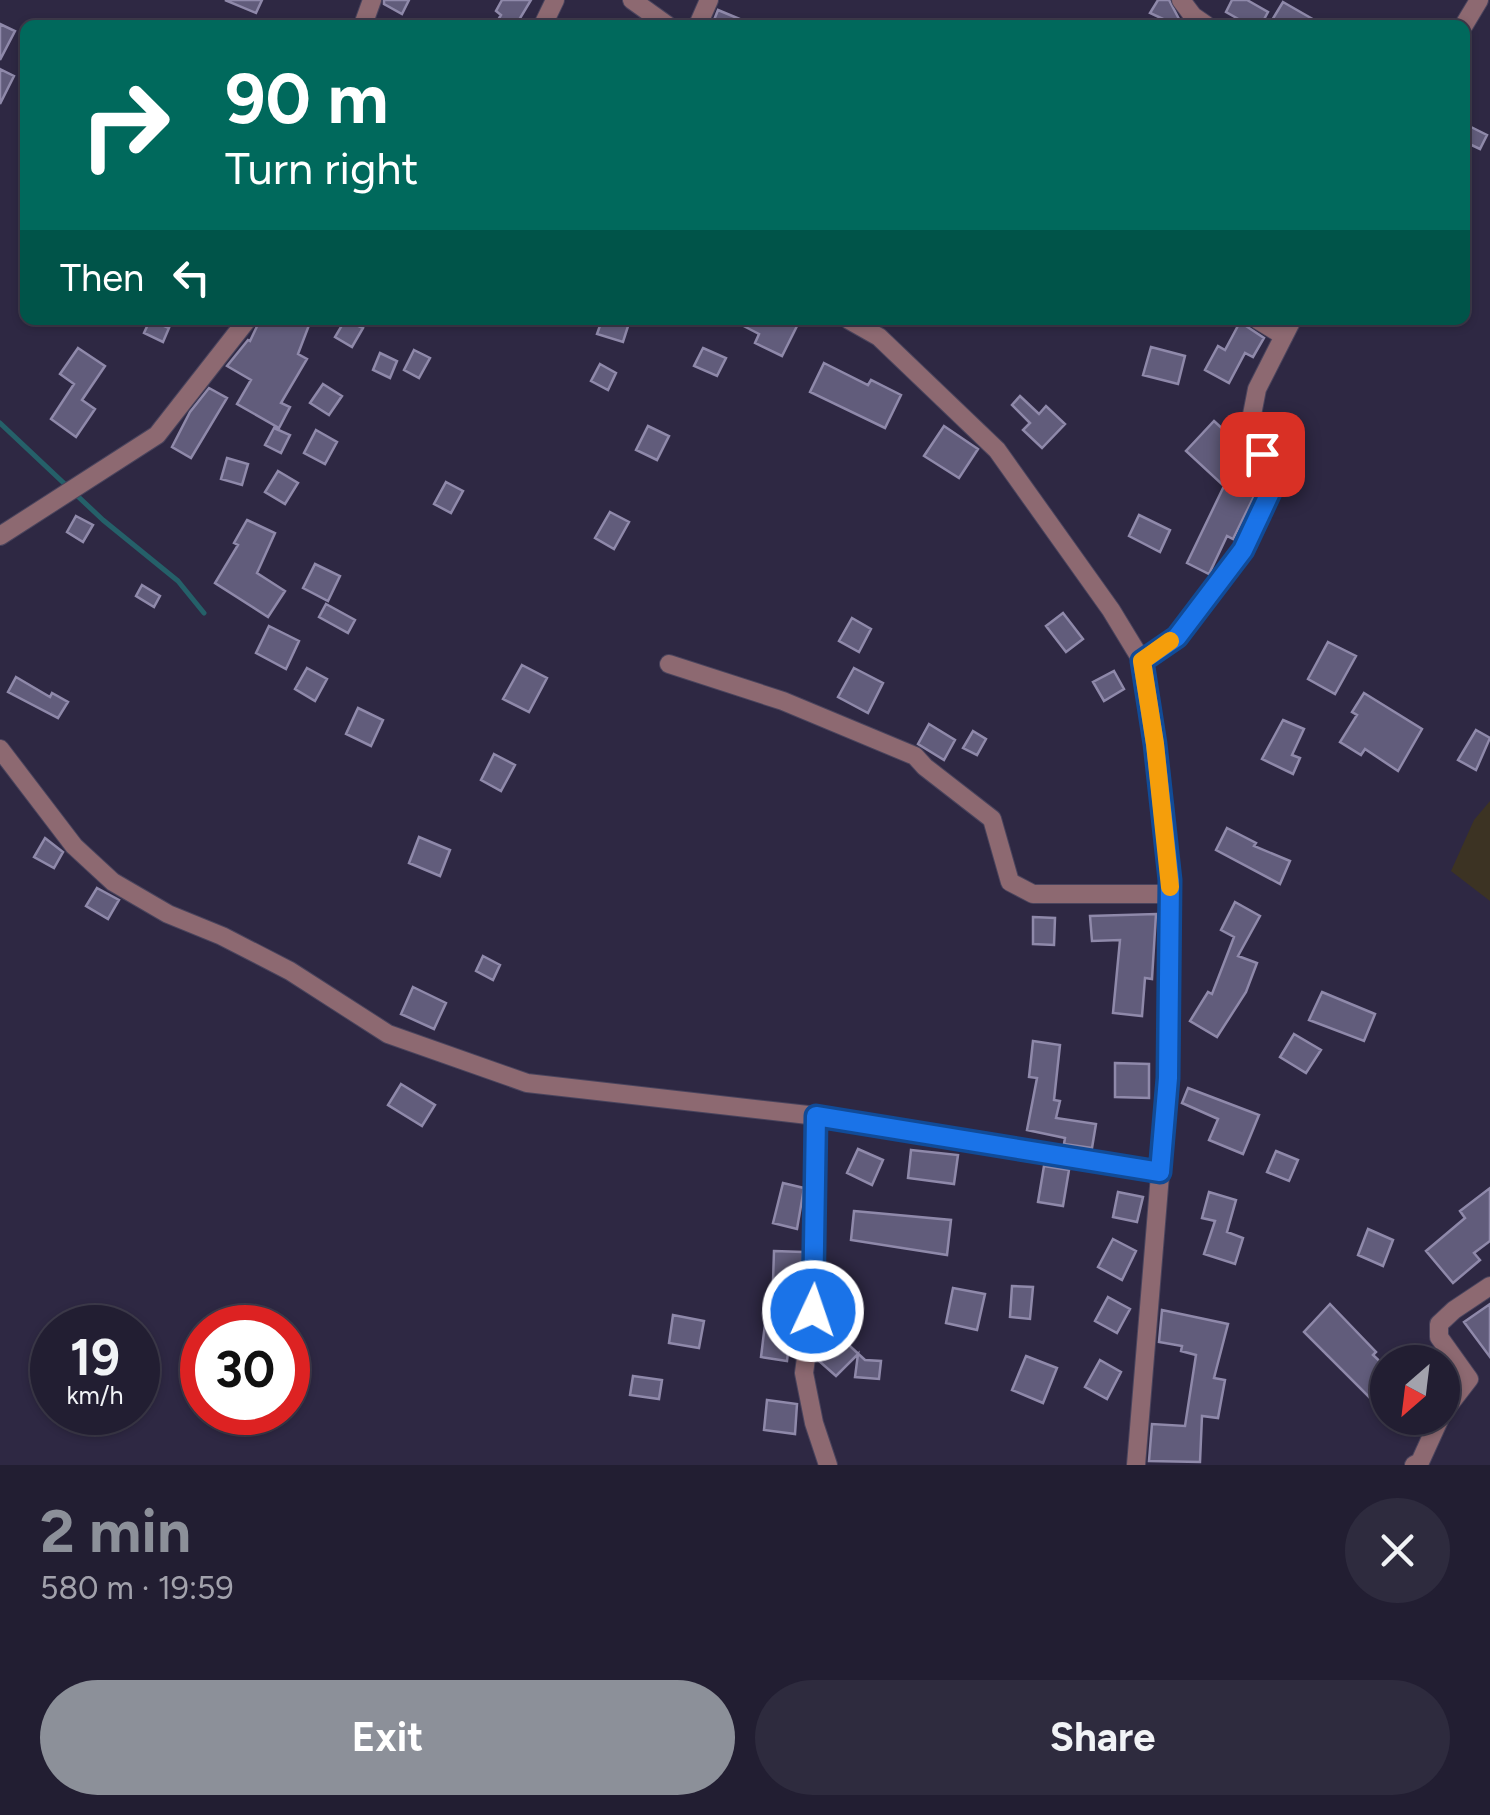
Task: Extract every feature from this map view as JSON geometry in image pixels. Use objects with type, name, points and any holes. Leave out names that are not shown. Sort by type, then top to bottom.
[{"type":"street","points":[[632,0],[660,20]]},
{"type":"street","points":[[1180,0],[1201,20]]},
{"type":"street","points":[[0,536],[157,435],[242,325]]},
{"type":"street","points":[[858,325],[879,337],[997,450],[1112,610],[1142,661],[1155,744],[1170,894],[1168,1078],[1136,1465]]},
{"type":"street","points":[[1142,661],[1177,637],[1243,550],[1274,484],[1250,425],[1257,389],[1288,328]]},
{"type":"street","points":[[669,664],[784,701],[915,756],[992,819],[1010,882],[1033,894],[1170,894]]},
{"type":"street","points":[[0,749],[74,846],[113,882],[168,914],[290,970],[388,1034],[527,1082],[816,1116],[1160,1172]]},
{"type":"street","points":[[816,1116],[815,1291],[804,1373],[828,1465]]},
{"type":"street","points":[[1438,1324],[1490,1286]]},
{"type":"street","points":[[1422,1314],[1438,1324]]},
{"type":"street","points":[[1438,1324],[1445,1345]]},
{"type":"street","points":[[1460,1367],[1469,1380],[1460,1392]]},
{"type":"street","points":[[1414,1465],[1420,1462],[1433,1435]]},
{"type":"shaded area","points":[[1490,801],[1490,901],[1451,871],[1474,820]]},
{"type":"building","points":[[225,0],[262,0],[256,13]]},
{"type":"building","points":[[384,0],[409,0],[402,14],[384,4]]},
{"type":"building","points":[[502,0],[531,0],[519,20],[498,20],[501,15],[496,11]]},
{"type":"building","points":[[1158,0],[1169,0],[1179,19],[1165,20],[1150,13]]},
{"type":"building","points":[[1232,0],[1247,0],[1268,12],[1264,20],[1240,20],[1226,12]]},
{"type":"building","points":[[1283,2],[1314,20],[1272,20]]},
{"type":"building","points":[[718,10],[742,20],[714,20]]},
{"type":"building","points":[[0,24],[15,31],[0,60]]},
{"type":"building","points":[[0,69],[14,76],[0,104]]},
{"type":"building","points":[[1470,126],[1487,135],[1480,149],[1470,144]]},
{"type":"building","points":[[148,325],[169,328],[163,342],[144,333]]},
{"type":"building","points":[[258,325],[309,325],[298,354],[307,359],[281,403],[290,407],[279,428],[237,404],[251,380],[227,366],[250,341]]},
{"type":"building","points":[[342,325],[363,328],[352,347],[335,337]]},
{"type":"building","points":[[600,325],[628,325],[623,342],[597,334]]},
{"type":"building","points":[[742,325],[798,325],[782,356],[755,343],[759,334]]},
{"type":"building","points":[[1238,325],[1264,338],[1253,357],[1245,353],[1229,383],[1205,370],[1218,346],[1225,350]]},
{"type":"building","points":[[1151,347],[1185,356],[1178,384],[1143,375]]},
{"type":"building","points":[[78,348],[105,366],[82,400],[95,409],[76,437],[51,419],[74,384],[60,374]]},
{"type":"building","points":[[703,348],[726,358],[717,376],[694,366]]},
{"type":"building","points":[[414,350],[430,358],[419,378],[404,370]]},
{"type":"building","points":[[380,353],[397,361],[390,378],[373,370]]},
{"type":"building","points":[[824,363],[868,385],[871,380],[901,395],[885,428],[810,392]]},
{"type":"building","points":[[600,364],[616,373],[608,390],[591,381]]},
{"type":"building","points":[[323,384],[342,396],[329,415],[310,403]]},
{"type":"building","points":[[209,388],[227,398],[191,458],[172,447],[190,412]]},
{"type":"building","points":[[1020,396],[1039,414],[1046,406],[1065,424],[1042,448],[1023,430],[1030,423],[1012,405]]},
{"type":"building","points":[[1214,421],[1239,444],[1232,451],[1252,464],[1260,484],[1233,539],[1227,536],[1209,574],[1187,563],[1224,486],[1186,451]]},
{"type":"building","points":[[648,426],[669,436],[657,460],[636,450]]},
{"type":"building","points":[[944,426],[978,449],[959,478],[924,456]]},
{"type":"building","points":[[274,428],[290,435],[281,453],[265,445]]},
{"type":"building","points":[[316,430],[337,442],[325,464],[304,453]]},
{"type":"building","points":[[227,458],[248,464],[242,485],[221,479]]},
{"type":"building","points":[[278,471],[298,483],[285,504],[265,492]]},
{"type":"building","points":[[446,482],[463,491],[451,513],[434,504]]},
{"type":"building","points":[[610,512],[629,522],[614,549],[595,538]]},
{"type":"building","points":[[1139,515],[1170,530],[1160,552],[1129,536]]},
{"type":"building","points":[[76,516],[93,525],[83,542],[67,532]]},
{"type":"building","points":[[247,520],[275,533],[257,573],[285,591],[268,617],[215,583],[238,545],[234,543]]},
{"type":"building","points":[[315,564],[340,576],[328,601],[303,588]]},
{"type":"building","points":[[142,585],[160,596],[154,607],[136,596]]},
{"type":"building","points":[[326,604],[355,620],[348,633],[319,617]]},
{"type":"building","points":[[1063,613],[1083,639],[1066,652],[1046,626]]},
{"type":"building","points":[[852,618],[871,629],[859,652],[839,641]]},
{"type":"building","points":[[269,626],[299,641],[286,669],[256,653]]},
{"type":"building","points":[[1328,642],[1356,656],[1335,694],[1308,679]]},
{"type":"building","points":[[522,665],[547,678],[529,712],[503,699]]},
{"type":"building","points":[[307,668],[327,679],[315,701],[295,689]]},
{"type":"building","points":[[854,668],[883,683],[868,713],[838,697]]},
{"type":"building","points":[[1114,671],[1124,689],[1104,701],[1093,682]]},
{"type":"building","points":[[16,677],[50,697],[52,693],[68,702],[58,718],[8,692]]},
{"type":"building","points":[[1364,693],[1422,729],[1398,771],[1365,749],[1361,755],[1340,742],[1357,715],[1352,712]]},
{"type":"building","points":[[358,708],[383,720],[371,746],[346,734]]},
{"type":"building","points":[[1283,720],[1304,729],[1292,755],[1300,758],[1293,774],[1262,759]]},
{"type":"building","points":[[929,724],[955,740],[944,760],[918,744]]},
{"type":"building","points":[[1476,730],[1490,738],[1476,770],[1458,760]]},
{"type":"building","points":[[973,731],[986,739],[977,755],[963,748]]},
{"type":"building","points":[[494,754],[515,765],[501,791],[481,780]]},
{"type":"building","points":[[1227,828],[1256,843],[1254,846],[1290,861],[1280,884],[1216,850]]},
{"type":"building","points":[[419,837],[450,850],[440,876],[409,863]]},
{"type":"building","points":[[45,838],[63,852],[54,868],[34,857]]},
{"type":"building","points":[[97,888],[119,900],[108,919],[86,906]]},
{"type":"building","points":[[1235,902],[1260,916],[1238,956],[1257,963],[1246,992],[1217,1037],[1190,1021],[1208,992],[1212,994],[1234,937],[1221,930]]},
{"type":"building","points":[[1156,914],[1152,979],[1145,978],[1142,1016],[1113,1013],[1120,940],[1092,941],[1090,916]]},
{"type":"building","points":[[1033,917],[1055,918],[1054,945],[1033,944]]},
{"type":"building","points":[[483,956],[500,965],[493,980],[476,971]]},
{"type":"building","points":[[413,987],[446,1003],[434,1029],[401,1014]]},
{"type":"building","points":[[1322,992],[1375,1014],[1364,1041],[1309,1020]]},
{"type":"building","points":[[1294,1034],[1321,1050],[1306,1073],[1280,1057]]},
{"type":"building","points":[[1033,1041],[1060,1045],[1054,1100],[1060,1101],[1056,1118],[1096,1124],[1092,1148],[1064,1144],[1065,1138],[1027,1130],[1037,1078],[1029,1077]]},
{"type":"building","points":[[1115,1063],[1149,1064],[1149,1098],[1115,1097]]},
{"type":"building","points":[[401,1084],[435,1105],[422,1126],[388,1105]]},
{"type":"building","points":[[1188,1088],[1259,1115],[1243,1154],[1209,1140],[1218,1119],[1182,1103]]},
{"type":"building","points":[[858,1149],[883,1160],[872,1185],[847,1173]]},
{"type":"building","points":[[911,1150],[958,1155],[954,1184],[908,1178]]},
{"type":"building","points":[[1276,1151],[1298,1160],[1289,1181],[1267,1172]]},
{"type":"building","points":[[1044,1166],[1069,1170],[1063,1206],[1038,1202]]},
{"type":"building","points":[[783,1183],[804,1188],[797,1229],[773,1223]]},
{"type":"building","points":[[1490,1188],[1490,1241],[1474,1253],[1480,1260],[1453,1283],[1426,1251],[1465,1218],[1460,1211]]},
{"type":"building","points":[[1118,1192],[1143,1197],[1137,1222],[1113,1217]]},
{"type":"building","points":[[1209,1192],[1236,1200],[1227,1232],[1243,1238],[1235,1264],[1204,1254],[1215,1221],[1202,1218]]},
{"type":"building","points":[[854,1211],[951,1220],[947,1255],[851,1240]]},
{"type":"building","points":[[1368,1229],[1393,1240],[1383,1266],[1358,1255]]},
{"type":"building","points":[[1113,1239],[1136,1251],[1122,1280],[1098,1267]]},
{"type":"building","points":[[774,1251],[803,1252],[803,1283],[773,1282]]},
{"type":"building","points":[[1012,1286],[1033,1287],[1030,1319],[1010,1317]]},
{"type":"building","points":[[953,1288],[985,1294],[977,1330],[946,1323]]},
{"type":"building","points":[[1108,1297],[1130,1309],[1117,1333],[1095,1321]]},
{"type":"building","points":[[1330,1304],[1370,1346],[1370,1398],[1304,1332]]},
{"type":"building","points":[[1490,1304],[1490,1357],[1464,1322]]},
{"type":"building","points":[[1162,1310],[1228,1324],[1214,1378],[1225,1380],[1218,1418],[1202,1416],[1200,1462],[1149,1461],[1152,1424],[1185,1426],[1196,1355],[1181,1351],[1182,1346],[1159,1342]]},
{"type":"building","points":[[673,1315],[704,1321],[699,1348],[669,1343]]},
{"type":"building","points":[[765,1324],[791,1328],[787,1361],[761,1357]]},
{"type":"building","points":[[838,1335],[865,1360],[881,1361],[879,1379],[855,1377],[858,1354],[836,1376],[818,1360]]},
{"type":"building","points":[[1026,1356],[1057,1368],[1043,1403],[1012,1390]]},
{"type":"building","points":[[1100,1360],[1121,1372],[1107,1399],[1085,1387]]},
{"type":"building","points":[[633,1376],[662,1380],[659,1399],[630,1395]]},
{"type":"building","points":[[767,1400],[797,1404],[795,1434],[764,1430]]},
{"type":"waterway","points":[[0,423],[103,520],[178,581],[204,613]]},
{"type":"slow traffic","points":[[1170,641],[1142,661],[1170,887]]},
{"type":"route","points":[[813,1311],[816,1116],[1160,1172],[1170,1022],[1170,880],[1142,661],[1177,637],[1243,550],[1274,484],[1262,454]]}]
